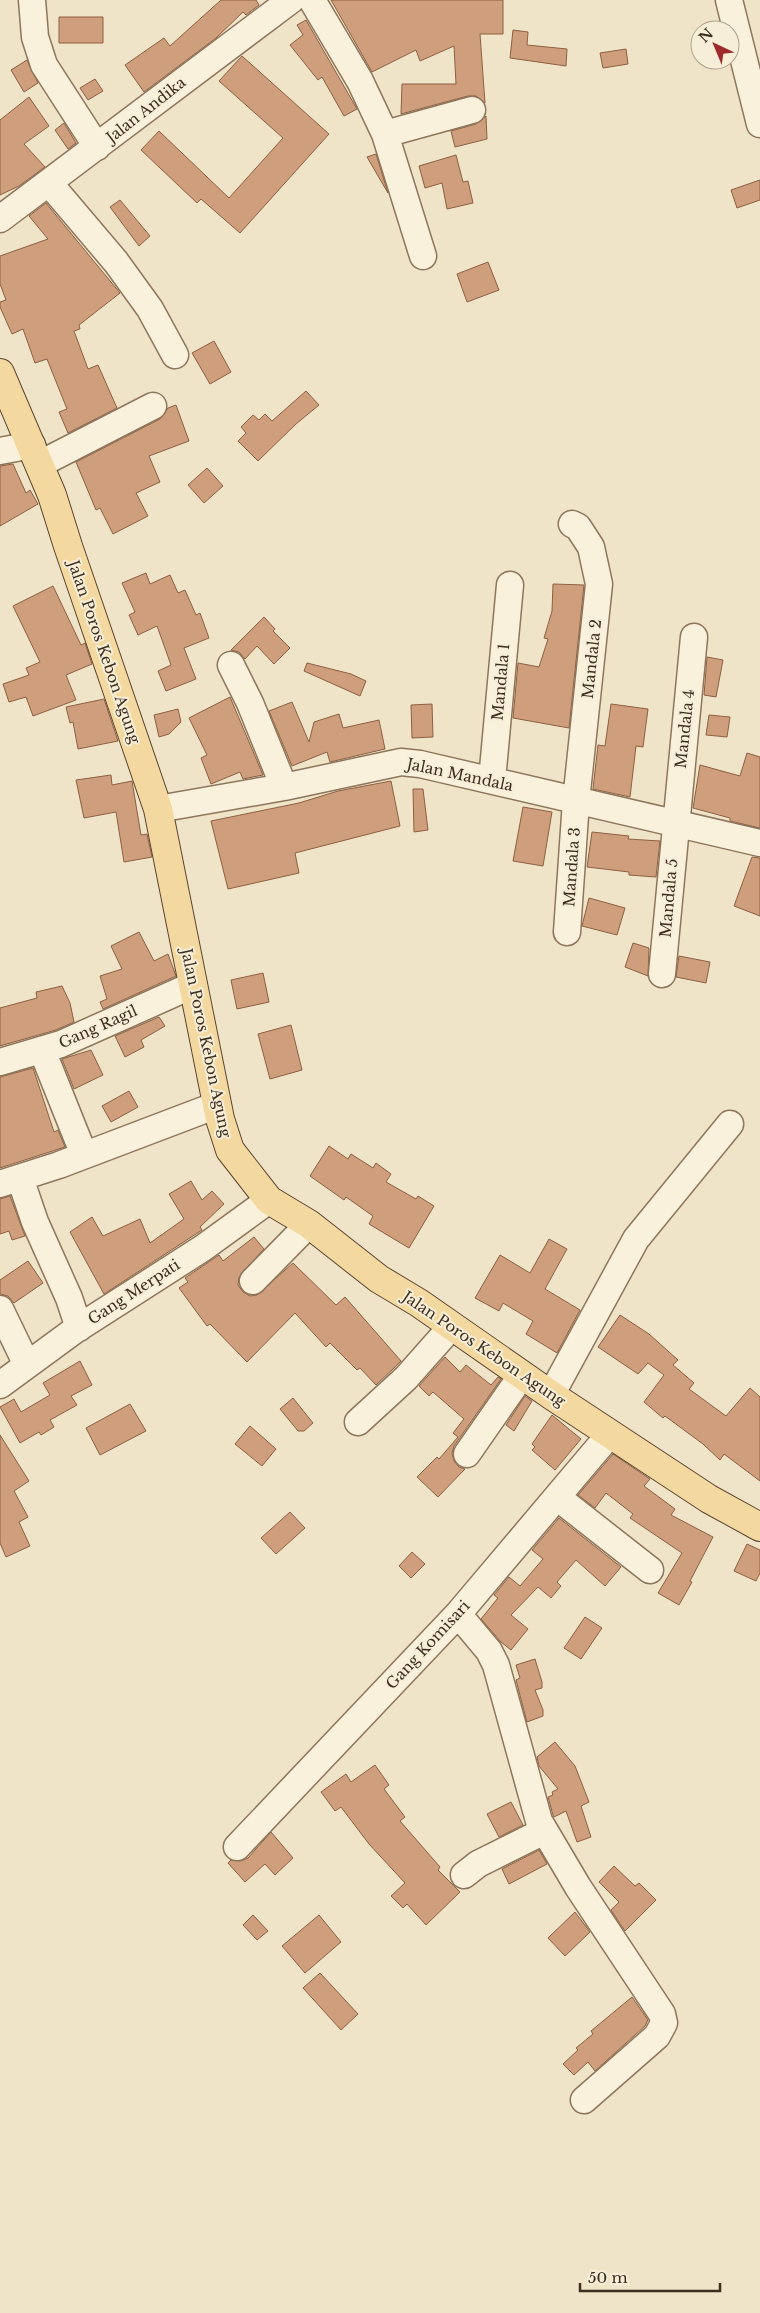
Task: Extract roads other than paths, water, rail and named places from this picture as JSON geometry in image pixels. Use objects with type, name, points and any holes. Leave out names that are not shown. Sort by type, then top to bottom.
[{"type":"main road","name":"Jalan Poros Kebon Agung","points":[[0,373],[36,454],[158,809],[217,1105],[230,1150],[269,1200],[308,1224],[379,1279],[709,1499],[758,1523]]},
{"type":"street","points":[[32,0],[35,36],[44,65],[97,147]]},
{"type":"street","name":"Jalan Andika","points":[[0,219],[291,0]]},
{"type":"street","points":[[312,0],[360,81],[384,134],[424,256]]},
{"type":"street","points":[[729,0],[760,124]]},
{"type":"street","points":[[384,134],[472,110]]},
{"type":"street","points":[[49,183],[116,262],[150,309],[174,354]]},
{"type":"street","points":[[0,451],[36,454],[153,406]]},
{"type":"street","name":"Mandala 2","points":[[572,524],[578,527],[591,547],[599,584],[576,801]]},
{"type":"street","name":"Mandala 1","points":[[492,780],[510,585]]},
{"type":"street","name":"Mandala 4","points":[[675,822],[694,637]]},
{"type":"street","points":[[231,665],[250,703],[284,787]]},
{"type":"street","name":"Jalan Mandala","points":[[158,809],[284,787],[401,762],[420,764],[492,780],[760,843]]},
{"type":"street","name":"Mandala 3","points":[[568,932],[576,801]]},
{"type":"street","name":"Mandala 5","points":[[662,974],[675,822]]},
{"type":"street","name":"Gang Ragil","points":[[0,1062],[61,1044],[193,985]]},
{"type":"street","points":[[42,1050],[84,1154]]},
{"type":"street","points":[[78,1328],[69,1298],[35,1222],[10,1181],[217,1105]]},
{"type":"street","points":[[551,1395],[636,1239],[730,1124]]},
{"type":"street","name":"Gang Merpati","points":[[0,1385],[78,1328],[203,1248],[269,1200]]},
{"type":"street","points":[[253,1281],[308,1224]]},
{"type":"street","points":[[0,1309],[27,1365]]},
{"type":"street","points":[[358,1422],[406,1378],[452,1326]]},
{"type":"street","points":[[467,1454],[522,1375]]},
{"type":"street","name":"Gang Komisari","points":[[237,1847],[458,1614],[610,1434]]},
{"type":"street","points":[[558,1497],[650,1570]]},
{"type":"street","points":[[458,1614],[489,1650],[496,1665],[539,1821],[544,1831],[578,1887],[662,2014],[664,2023],[657,2036],[584,2100]]},
{"type":"street","points":[[464,1875],[478,1864],[544,1831]]}]
